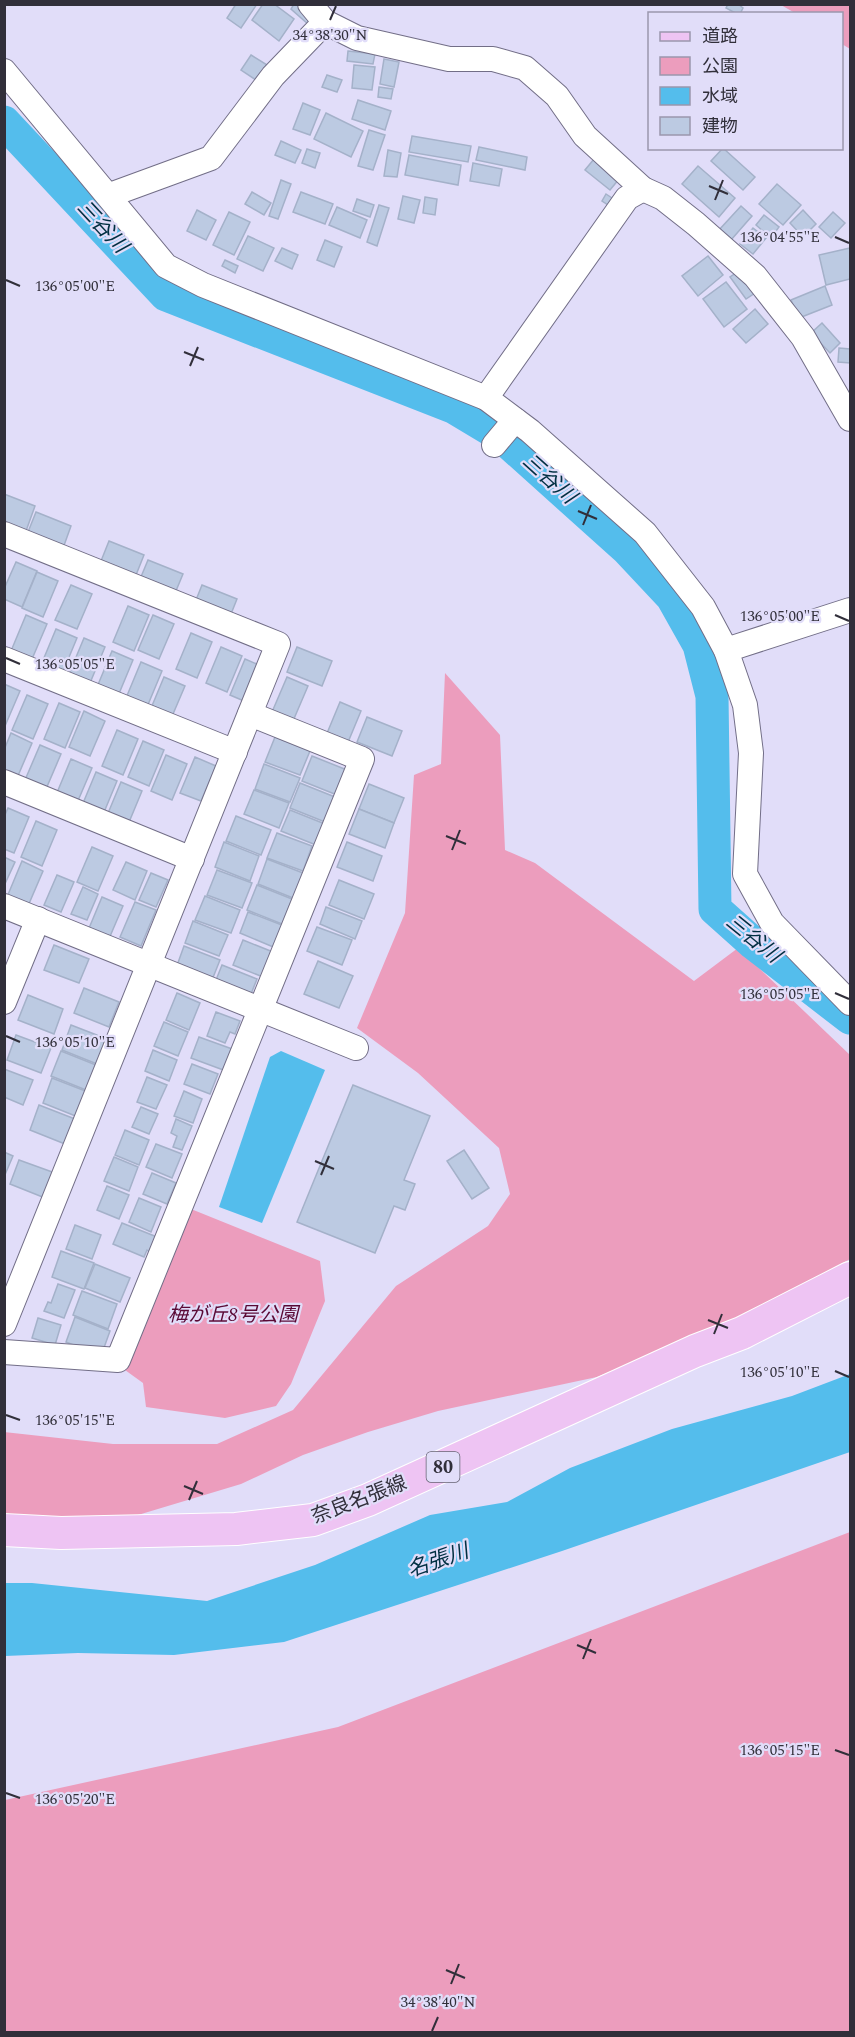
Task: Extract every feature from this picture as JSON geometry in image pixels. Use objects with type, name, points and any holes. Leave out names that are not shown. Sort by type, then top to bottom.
[{"type":"main road","name":"奈良名張線","points":[[4,1530],[61,1533],[183,1531],[236,1529],[313,1520],[368,1500],[695,1351],[741,1333],[850,1278]]},
{"type":"street","points":[[110,195],[211,158],[318,13],[357,38],[449,59],[493,59],[525,68],[557,96],[585,136],[643,189],[663,198],[755,276],[803,337],[850,419]]},
{"type":"street","points":[[4,71],[110,195],[166,266],[203,285],[486,398],[645,533],[703,607],[726,650],[745,705],[751,753],[745,874],[772,922],[850,1003]]},
{"type":"street","points":[[486,398],[627,198],[643,189]]},
{"type":"street","points":[[496,443],[514,420]]},
{"type":"street","points":[[4,534],[278,645],[4,1324]]},
{"type":"street","points":[[726,650],[850,610]]},
{"type":"street","points":[[4,660],[235,752]]},
{"type":"street","points":[[4,1352],[118,1360],[362,759],[250,714]]},
{"type":"street","points":[[4,782],[192,859]]},
{"type":"street","points":[[4,906],[356,1048]]},
{"type":"street","points":[[4,1002],[38,919]]},
{"type":"green space","points":[[781,5],[850,5],[850,49],[843,45],[843,12],[793,12]]},
{"type":"green space","points":[[445,673],[500,735],[505,850],[535,863],[694,981],[738,948],[850,1055],[850,1259],[743,1321],[684,1341],[597,1377],[438,1411],[368,1432],[303,1455],[241,1484],[108,1524],[5,1524],[4,1432],[113,1444],[217,1444],[293,1410],[396,1286],[488,1226],[510,1194],[499,1148],[418,1073],[357,1028],[405,913],[414,775],[441,764]]},
{"type":"green space","name":"梅が丘8号公園","points":[[191,1209],[320,1261],[325,1301],[291,1384],[276,1406],[225,1418],[146,1407],[143,1383],[125,1370]]},
{"type":"green space","points":[[850,1532],[850,2032],[5,2032],[5,1800],[338,1727]]},
{"type":"water","points":[[281,1051],[325,1070],[262,1223],[219,1207],[270,1057]]},
{"type":"water","name":"名張川","points":[[850,1374],[850,1452],[562,1551],[284,1642],[174,1655],[78,1653],[5,1656],[5,1583],[32,1583],[207,1601],[315,1565],[430,1515],[507,1502],[570,1468],[672,1429],[792,1396]]},
{"type":"building","points":[[236,4],[257,4],[241,28],[227,18]]},
{"type":"building","points":[[263,4],[274,4],[294,19],[279,41],[252,20]]},
{"type":"building","points":[[294,4],[302,4],[316,17],[309,25],[291,9]]},
{"type":"building","points":[[728,4],[738,4],[743,8],[741,12],[733,12],[726,8]]},
{"type":"building","points":[[348,51],[375,54],[373,64],[347,61]]},
{"type":"building","points":[[251,55],[272,68],[262,84],[241,70]]},
{"type":"building","points":[[384,59],[399,62],[394,87],[380,84]]},
{"type":"building","points":[[354,65],[375,67],[372,90],[352,88]]},
{"type":"building","points":[[327,75],[342,80],[337,92],[322,87]]},
{"type":"building","points":[[379,87],[393,89],[391,99],[378,97]]},
{"type":"building","points":[[358,100],[391,111],[385,130],[352,119]]},
{"type":"building","points":[[303,103],[320,110],[310,135],[293,129]]},
{"type":"building","points":[[326,113],[363,131],[351,157],[314,139]]},
{"type":"building","points":[[369,130],[385,135],[373,170],[358,166]]},
{"type":"building","points":[[412,136],[471,146],[468,162],[409,152]]},
{"type":"building","points":[[281,141],[301,150],[295,163],[275,155]]},
{"type":"building","points":[[479,147],[527,157],[525,170],[476,160]]},
{"type":"building","points":[[307,149],[320,153],[315,168],[302,163]]},
{"type":"building","points":[[388,150],[401,153],[397,177],[384,176]]},
{"type":"building","points":[[721,150],[725,150],[755,177],[743,190],[711,161]]},
{"type":"building","points":[[409,155],[461,165],[458,185],[405,175]]},
{"type":"building","points":[[594,159],[619,179],[610,190],[585,170]]},
{"type":"building","points":[[473,163],[502,169],[499,186],[470,181]]},
{"type":"building","points":[[698,166],[735,198],[719,217],[682,184]]},
{"type":"building","points":[[281,180],[291,184],[278,219],[269,216]]},
{"type":"building","points":[[777,184],[801,205],[783,225],[759,204]]},
{"type":"building","points":[[252,192],[271,203],[264,215],[245,204]]},
{"type":"building","points":[[301,192],[333,204],[325,224],[293,212]]},
{"type":"building","points":[[606,194],[618,202],[614,209],[602,201]]},
{"type":"building","points":[[403,196],[420,200],[414,223],[398,219]]},
{"type":"building","points":[[425,197],[437,199],[435,215],[423,213]]},
{"type":"building","points":[[357,199],[374,205],[370,217],[353,211]]},
{"type":"building","points":[[379,205],[389,208],[377,246],[367,242]]},
{"type":"building","points":[[741,206],[752,216],[731,240],[719,230]]},
{"type":"building","points":[[337,207],[367,220],[360,238],[329,225]]},
{"type":"building","points":[[197,210],[216,220],[206,240],[187,231]]},
{"type":"building","points":[[803,210],[816,224],[803,237],[790,223]]},
{"type":"building","points":[[229,212],[250,222],[234,255],[213,245]]},
{"type":"building","points":[[833,212],[845,223],[831,238],[819,227]]},
{"type":"building","points":[[764,215],[779,227],[771,238],[756,225]]},
{"type":"building","points":[[753,228],[766,238],[753,254],[740,244]]},
{"type":"building","points":[[248,236],[274,248],[263,271],[237,259]]},
{"type":"building","points":[[325,240],[342,247],[334,267],[317,260]]},
{"type":"building","points":[[282,248],[298,255],[292,269],[275,261]]},
{"type":"building","points":[[850,248],[850,279],[826,285],[819,255]]},
{"type":"building","points":[[708,256],[723,275],[698,296],[682,276]]},
{"type":"building","points":[[225,260],[238,266],[235,273],[222,266]]},
{"type":"building","points":[[742,269],[758,291],[746,299],[730,277]]},
{"type":"building","points":[[726,282],[747,309],[724,327],[703,299]]},
{"type":"building","points":[[825,286],[832,305],[799,318],[791,300]]},
{"type":"building","points":[[755,309],[768,324],[746,343],[733,329]]},
{"type":"building","points":[[822,323],[840,343],[830,353],[811,333]]},
{"type":"building","points":[[839,348],[850,349],[850,363],[838,362]]},
{"type":"building","points":[[4,494],[35,506],[26,531],[4,522]]},
{"type":"building","points":[[36,512],[71,526],[62,551],[26,537]]},
{"type":"building","points":[[109,541],[144,555],[134,580],[99,566]]},
{"type":"building","points":[[148,560],[183,574],[173,598],[138,584]]},
{"type":"building","points":[[16,562],[37,571],[22,607],[4,599],[4,589]]},
{"type":"building","points":[[37,572],[58,581],[43,617],[22,608]]},
{"type":"building","points":[[71,585],[92,594],[77,629],[55,620]]},
{"type":"building","points":[[202,585],[237,599],[227,624],[192,610]]},
{"type":"building","points":[[128,606],[149,615],[134,651],[113,642]]},
{"type":"building","points":[[26,615],[47,624],[32,659],[11,651]]},
{"type":"building","points":[[153,615],[174,624],[159,659],[138,650]]},
{"type":"building","points":[[56,629],[77,638],[62,674],[41,665]]},
{"type":"building","points":[[191,633],[212,642],[197,678],[176,669]]},
{"type":"building","points":[[84,638],[105,647],[90,683],[69,674]]},
{"type":"building","points":[[221,647],[242,656],[227,692],[206,683]]},
{"type":"building","points":[[297,647],[332,661],[322,686],[287,672]]},
{"type":"building","points":[[112,651],[133,660],[118,696],[97,687]]},
{"type":"building","points":[[245,659],[266,668],[251,704],[230,695]]},
{"type":"building","points":[[141,662],[162,671],[147,707],[126,698]]},
{"type":"building","points":[[164,677],[185,686],[170,721],[149,713]]},
{"type":"building","points":[[287,677],[308,686],[293,721],[272,712]]},
{"type":"building","points":[[4,684],[20,691],[5,726],[4,726]]},
{"type":"building","points":[[27,695],[48,704],[33,739],[12,730]]},
{"type":"building","points":[[340,702],[361,711],[346,747],[325,738]]},
{"type":"building","points":[[59,703],[80,712],[65,748],[44,739]]},
{"type":"building","points":[[84,711],[105,721],[90,756],[69,747]]},
{"type":"building","points":[[367,717],[402,731],[392,756],[357,742]]},
{"type":"building","points":[[117,730],[138,739],[123,775],[102,766]]},
{"type":"building","points":[[11,733],[32,743],[17,778],[4,773],[4,750]]},
{"type":"building","points":[[275,737],[310,751],[300,775],[265,762]]},
{"type":"building","points":[[143,741],[164,750],[149,786],[128,777]]},
{"type":"building","points":[[40,745],[61,754],[46,789],[25,780]]},
{"type":"building","points":[[166,755],[187,764],[172,800],[151,791]]},
{"type":"building","points":[[312,756],[347,770],[337,795],[302,781]]},
{"type":"building","points":[[195,757],[216,766],[201,801],[180,793]]},
{"type":"building","points":[[71,759],[92,768],[77,803],[56,795]]},
{"type":"building","points":[[264,764],[300,778],[290,802],[255,789]]},
{"type":"building","points":[[96,772],[117,781],[102,817],[81,808]]},
{"type":"building","points":[[121,782],[142,791],[127,827],[106,818]]},
{"type":"building","points":[[300,783],[335,797],[325,822],[290,808]]},
{"type":"building","points":[[369,784],[404,798],[394,823],[359,809]]},
{"type":"building","points":[[254,790],[289,803],[279,828],[244,814]]},
{"type":"building","points":[[8,808],[29,817],[14,853],[4,849],[4,817]]},
{"type":"building","points":[[359,809],[394,823],[385,848],[349,834]]},
{"type":"building","points":[[290,810],[325,824],[316,845],[281,831]]},
{"type":"building","points":[[236,816],[271,830],[261,855],[226,841]]},
{"type":"building","points":[[36,821],[57,830],[42,866],[21,857]]},
{"type":"building","points":[[277,833],[312,846],[303,871],[267,858]]},
{"type":"building","points":[[224,842],[259,856],[250,881],[215,867]]},
{"type":"building","points":[[347,842],[382,856],[373,881],[337,867]]},
{"type":"building","points":[[92,847],[113,856],[98,891],[77,882]]},
{"type":"building","points":[[4,857],[15,862],[4,886]]},
{"type":"building","points":[[267,859],[303,873],[293,898],[258,884]]},
{"type":"building","points":[[22,861],[43,871],[28,906],[7,897]]},
{"type":"building","points":[[126,862],[147,871],[135,900],[113,890]]},
{"type":"building","points":[[217,870],[252,883],[242,908],[207,895]]},
{"type":"building","points":[[151,873],[168,880],[156,907],[139,900]]},
{"type":"building","points":[[57,875],[74,882],[61,912],[44,905]]},
{"type":"building","points":[[339,880],[374,894],[364,919],[329,905]]},
{"type":"building","points":[[257,885],[292,899],[282,924],[247,910]]},
{"type":"building","points":[[83,887],[98,894],[87,920],[71,914]]},
{"type":"building","points":[[205,896],[240,910],[231,933],[195,920]]},
{"type":"building","points":[[102,897],[123,906],[108,941],[87,933]]},
{"type":"building","points":[[135,902],[156,910],[141,946],[120,937]]},
{"type":"building","points":[[326,907],[362,921],[355,939],[320,924]]},
{"type":"building","points":[[248,912],[287,927],[278,949],[240,933]]},
{"type":"building","points":[[193,921],[228,935],[219,956],[185,943]]},
{"type":"building","points":[[317,927],[352,940],[342,965],[307,951]]},
{"type":"building","points":[[243,940],[278,954],[268,979],[233,965]]},
{"type":"building","points":[[54,945],[89,959],[79,983],[44,970]]},
{"type":"building","points":[[184,946],[220,960],[210,985],[175,971]]},
{"type":"building","points":[[318,961],[353,976],[339,1008],[304,994]]},
{"type":"building","points":[[222,965],[257,979],[247,1004],[212,990]]},
{"type":"building","points":[[84,988],[119,1002],[109,1027],[74,1013]]},
{"type":"building","points":[[177,993],[200,1003],[189,1030],[166,1020]]},
{"type":"building","points":[[28,995],[63,1009],[54,1034],[18,1020]]},
{"type":"building","points":[[216,1012],[240,1021],[235,1034],[230,1032],[225,1043],[207,1036]]},
{"type":"building","points":[[164,1022],[188,1032],[178,1056],[154,1046]]},
{"type":"building","points":[[71,1025],[107,1039],[97,1064],[62,1050]]},
{"type":"building","points":[[16,1035],[51,1048],[41,1073],[7,1060]]},
{"type":"building","points":[[199,1037],[235,1050],[226,1071],[191,1058]]},
{"type":"building","points":[[153,1050],[177,1060],[169,1081],[145,1071]]},
{"type":"building","points":[[61,1051],[96,1065],[86,1090],[51,1076]]},
{"type":"building","points":[[192,1064],[218,1074],[210,1094],[184,1084]]},
{"type":"building","points":[[4,1069],[33,1080],[23,1105],[4,1097]]},
{"type":"building","points":[[147,1077],[167,1085],[156,1109],[137,1102]]},
{"type":"building","points":[[52,1078],[88,1092],[78,1117],[43,1103]]},
{"type":"building","points":[[353,1085],[430,1116],[404,1180],[415,1184],[405,1210],[394,1206],[375,1253],[297,1222]]},
{"type":"building","points":[[184,1091],[202,1099],[193,1123],[174,1116]]},
{"type":"building","points":[[39,1105],[75,1119],[65,1144],[30,1130]]},
{"type":"building","points":[[141,1107],[158,1114],[149,1134],[132,1127]]},
{"type":"building","points":[[176,1119],[192,1126],[182,1150],[173,1147],[177,1136],[171,1133]]},
{"type":"building","points":[[125,1130],[149,1140],[139,1165],[115,1155]]},
{"type":"building","points":[[156,1144],[182,1154],[172,1178],[146,1167]]},
{"type":"building","points":[[464,1150],[489,1188],[472,1199],[447,1161]]},
{"type":"building","points":[[4,1152],[13,1156],[4,1177]]},
{"type":"building","points":[[114,1157],[138,1167],[129,1191],[104,1181]]},
{"type":"building","points":[[19,1160],[55,1173],[45,1198],[10,1184]]},
{"type":"building","points":[[152,1173],[176,1183],[167,1204],[143,1194]]},
{"type":"building","points":[[107,1186],[129,1195],[119,1219],[97,1210]]},
{"type":"building","points":[[139,1198],[161,1207],[151,1232],[129,1222]]},
{"type":"building","points":[[122,1223],[157,1237],[150,1252],[147,1250],[144,1257],[113,1244]]},
{"type":"building","points":[[75,1225],[101,1235],[92,1259],[66,1249]]},
{"type":"building","points":[[61,1251],[94,1263],[84,1289],[52,1277]]},
{"type":"building","points":[[95,1264],[130,1278],[120,1302],[85,1288]]},
{"type":"building","points":[[58,1284],[75,1290],[64,1318],[44,1311],[48,1302],[51,1303]]},
{"type":"building","points":[[82,1291],[117,1304],[108,1329],[73,1315]]},
{"type":"building","points":[[75,1317],[110,1331],[101,1356],[66,1342]]},
{"type":"building","points":[[38,1318],[61,1325],[55,1345],[32,1338]]},
{"type":"waterway","name":"三谷川","points":[[4,122],[166,295],[455,408],[500,435],[627,549],[672,597],[699,645],[712,696],[715,909],[753,943],[850,1018]]}]
